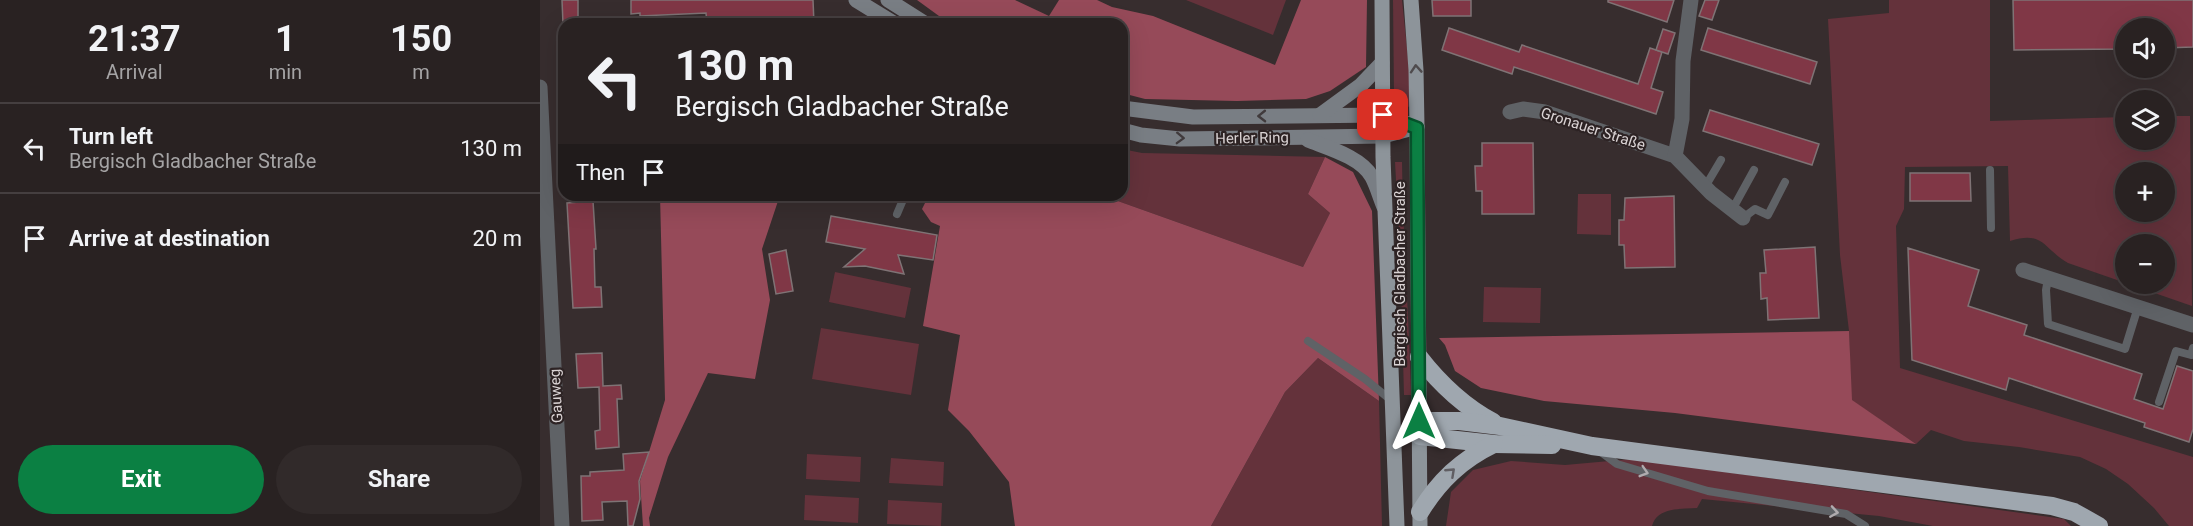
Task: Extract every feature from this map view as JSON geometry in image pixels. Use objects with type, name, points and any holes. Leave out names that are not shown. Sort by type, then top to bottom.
[{"type":"highway","points":[[1419,357],[1450,392],[1500,426]]},
{"type":"highway","points":[[1420,428],[1459,421],[1500,426],[1592,446],[2052,507],[2074,512],[2099,526]]},
{"type":"highway","points":[[1420,428],[1494,444],[1592,446]]},
{"type":"highway","points":[[1420,519],[1431,493],[1446,475],[1461,463],[1494,444]]},
{"type":"main road","points":[[856,0],[885,18]]},
{"type":"main road","points":[[888,0],[916,18]]},
{"type":"main road","name":"Bergisch Gladbacher Straße","points":[[1382,0],[1385,211],[1397,526]]},
{"type":"main road","name":"Bergisch Gladbacher Straße","points":[[1411,0],[1416,70],[1420,519]]},
{"type":"main road","points":[[1320,115],[1361,85],[1382,63]]},
{"type":"main road","name":"Herler Ring","points":[[1128,109],[1193,117],[1383,115]]},
{"type":"main road","points":[[1383,115],[1417,128]]},
{"type":"main road","points":[[1383,136],[1417,128]]},
{"type":"main road","name":"Herler Ring","points":[[1128,132],[1180,139],[1383,136]]},
{"type":"main road","points":[[1302,137],[1361,165],[1371,175],[1385,211]]},
{"type":"main road","points":[[1392,427],[1420,428]]},
{"type":"street","points":[[1675,156],[1682,119],[1683,61],[1691,0]]},
{"type":"street","name":"Gauweg","points":[[540,87],[545,296],[562,526]]},
{"type":"street","name":"Gronauer Straße","points":[[1510,112],[1523,109],[1545,112],[1675,156],[1705,187],[1737,214]]},
{"type":"street","points":[[2023,270],[2193,325]]},
{"type":"lane","points":[[1705,187],[1721,160]]},
{"type":"lane","points":[[1737,214],[1754,170]]},
{"type":"lane","points":[[1990,170],[1991,228]]},
{"type":"lane","points":[[1737,214],[1755,209],[1768,215],[1785,182]]},
{"type":"lane","points":[[897,214],[902,201]]},
{"type":"lane","points":[[2048,279],[2046,290],[2048,324],[2125,349],[2138,307]]},
{"type":"lane","points":[[1308,341],[1392,400]]},
{"type":"lane","points":[[2159,402],[2176,351],[2191,355],[2193,348]]},
{"type":"lane","points":[[1592,446],[1617,464],[1708,491],[1846,514],[1865,526]]},
{"type":"shaded area","points":[[917,0],[1015,0],[1049,16],[1059,0],[1097,0],[1112,7],[1153,16],[1275,65],[1301,0],[1367,0],[1366,67],[1330,91],[1306,99],[1237,101],[1145,99],[1128,95],[1128,18],[942,18]]},
{"type":"shaded area","points":[[1186,0],[1286,0],[1273,35]]},
{"type":"shaded area","points":[[1393,0],[1402,0],[1412,96],[1410,106],[1406,108],[1398,106],[1394,95]]},
{"type":"shaded area","points":[[1889,0],[1990,0],[1990,121],[2115,117],[2115,150],[2175,150],[2175,116],[2190,116],[2192,306],[2158,294],[2175,294],[2175,234],[2115,234],[2115,279],[2068,263],[2037,239],[2021,238],[2010,241],[2008,166],[1905,167],[1904,209],[1896,226],[1900,368],[2193,457],[2193,526],[2169,526],[2154,508],[2128,484],[2106,469],[2080,457],[1964,441],[1931,430],[1916,444],[1851,400],[1849,331],[1840,255],[1828,19],[1889,13]]},
{"type":"shaded area","points":[[1128,150],[1142,153],[1325,157],[1308,194],[1330,213],[1303,267],[1118,201],[1128,201]]},
{"type":"shaded area","points":[[1325,157],[1353,172],[1372,211],[1379,401],[1318,358],[1285,392],[1211,526],[1015,526],[1009,482],[969,431],[948,410],[960,335],[923,326],[940,226],[931,222],[922,209],[926,201],[1118,201],[1303,267],[1330,213],[1308,194]]},
{"type":"shaded area","points":[[1395,162],[1402,162],[1411,395],[1404,395]]},
{"type":"shaded area","points":[[1578,194],[1611,194],[1611,235],[1577,234]]},
{"type":"shaded area","points":[[660,201],[778,201],[762,249],[770,300],[755,379],[708,373],[668,457],[649,518],[650,526],[643,526],[640,481],[665,400]]},
{"type":"shaded area","points":[[835,272],[911,288],[905,318],[829,302]]},
{"type":"shaded area","points":[[1484,287],[1541,288],[1540,323],[1483,322]]},
{"type":"shaded area","points":[[821,328],[919,344],[911,395],[812,379]]},
{"type":"shaded area","points":[[1849,331],[1852,400],[1916,444],[1675,413],[1544,401],[1481,388],[1455,371],[1445,345],[1439,338]]},
{"type":"shaded area","points":[[1318,358],[1379,401],[1382,526],[1211,526],[1285,392]]},
{"type":"shaded area","points":[[807,454],[861,457],[860,482],[806,479]]},
{"type":"shaded area","points":[[891,458],[944,462],[943,486],[889,483]]},
{"type":"shaded area","points":[[1632,459],[2064,519],[2071,526],[1933,526],[1879,516],[1702,499],[1697,508],[1664,512],[1659,515],[1652,526],[1446,526],[1451,492],[1473,470],[1511,461],[1565,465]]},
{"type":"shaded area","points":[[805,495],[859,498],[858,523],[804,520]]},
{"type":"shaded area","points":[[888,500],[942,503],[941,526],[887,524]]},
{"type":"building","points":[[562,0],[578,0],[578,18],[563,18]]},
{"type":"building","points":[[631,0],[813,0],[814,18],[706,18],[706,13],[640,16],[640,13],[631,14]]},
{"type":"building","points":[[1432,0],[1471,0],[1471,16],[1433,16]]},
{"type":"building","points":[[1608,0],[1674,0],[1667,22],[1608,2]]},
{"type":"building","points":[[1705,0],[1719,0],[1712,20],[1699,16]]},
{"type":"building","points":[[2013,0],[2193,0],[2193,47],[2175,48],[2175,18],[2115,18],[2115,49],[2014,50]]},
{"type":"building","points":[[1449,28],[1519,52],[1522,45],[1638,84],[1650,48],[1662,52],[1651,88],[1663,92],[1656,114],[1514,67],[1512,74],[1442,50]]},
{"type":"building","points":[[1708,28],[1817,62],[1810,84],[1701,50]]},
{"type":"building","points":[[1663,29],[1675,33],[1668,54],[1656,50]]},
{"type":"building","points":[[1710,110],[1819,144],[1812,165],[1703,131]]},
{"type":"building","points":[[1482,143],[1533,143],[1534,214],[1482,214],[1482,191],[1476,191],[1475,166],[1482,166]]},
{"type":"building","points":[[1910,173],[1970,173],[1971,201],[1910,201]]},
{"type":"building","points":[[1674,196],[1675,267],[1625,268],[1624,245],[1619,245],[1619,220],[1624,220],[1625,198]]},
{"type":"building","points":[[593,201],[596,249],[594,249],[595,287],[601,287],[602,307],[573,308],[567,203]]},
{"type":"building","points":[[831,216],[937,235],[933,260],[898,255],[904,274],[865,266],[844,267],[865,249],[826,242]]},
{"type":"building","points":[[1815,247],[1819,318],[1768,320],[1767,298],[1761,299],[1760,273],[1766,273],[1764,250]]},
{"type":"building","points":[[1908,248],[1979,270],[1968,306],[2027,325],[2024,335],[2142,374],[2134,399],[2163,409],[2177,366],[2193,371],[2193,429],[2189,442],[2144,427],[2145,423],[2009,378],[2006,390],[1912,360]]},
{"type":"building","points":[[786,250],[793,291],[776,294],[769,254]]},
{"type":"building","points":[[602,353],[603,386],[621,385],[622,399],[617,399],[619,447],[596,449],[595,431],[600,430],[599,387],[578,388],[576,354]]},
{"type":"building","points":[[649,452],[639,481],[640,499],[633,526],[628,526],[627,501],[602,502],[603,520],[582,521],[581,476],[590,476],[590,472],[624,470],[623,454]]},
{"type":"route","points":[[1383,115],[1417,128],[1419,421]]}]
